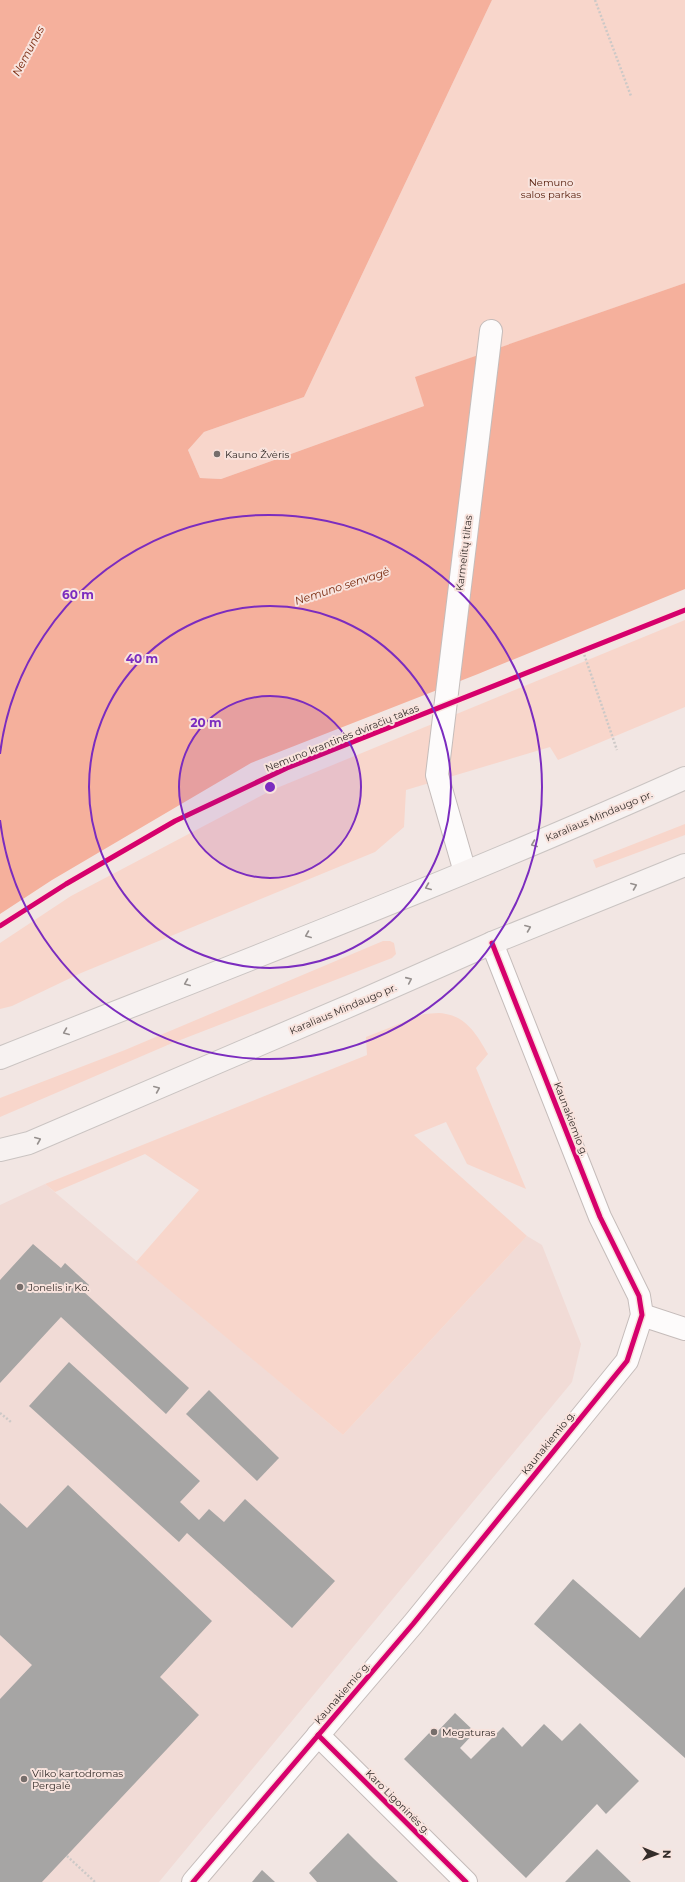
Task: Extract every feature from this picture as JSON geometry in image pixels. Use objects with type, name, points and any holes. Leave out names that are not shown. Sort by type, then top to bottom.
[{"type":"main road","name":"Karaliaus Mindaugo pr.","points":[[0,1058],[602,816],[685,778]]},
{"type":"main road","name":"Karaliaus Mindaugo pr.","points":[[0,1150],[29,1143],[492,943],[685,865]]},
{"type":"street","name":"Karmelitų tiltas","points":[[465,872],[436,775],[491,330]]},
{"type":"street","name":"Kaunakiemio g.","points":[[193,1882],[413,1624],[627,1360],[642,1316],[639,1296],[600,1217],[492,943]]},
{"type":"street","points":[[642,1316],[685,1329]]},
{"type":"street","name":"Karo Ligoninės g.","points":[[318,1735],[466,1882]]},
{"type":"path","points":[[595,0],[631,96]]},
{"type":"path","points":[[576,654],[590,648]]},
{"type":"path","points":[[583,651],[617,750]]},
{"type":"path","points":[[0,1413],[11,1422]]},
{"type":"path","points":[[67,1856],[95,1882]]},
{"type":"shaded area","points":[[45,1184],[343,1435],[527,1236],[542,1245],[581,1344],[572,1382],[159,1882],[0,1882],[0,1205]]},
{"type":"green space","name":"Nemuno salos parkas","points":[[492,0],[685,0],[685,283],[416,377],[424,406],[221,479],[200,478],[188,450],[204,432],[304,397]]},
{"type":"green space","points":[[685,620],[685,707],[558,760],[550,747],[406,790],[404,827],[375,852],[81,973],[12,1006],[0,1009],[0,943],[71,896],[272,790]]},
{"type":"green space","points":[[685,824],[685,835],[596,868],[593,860]]},
{"type":"green space","points":[[383,941],[390,941],[394,943],[396,954],[392,958],[170,1044],[0,1117],[0,1098],[125,1050]]},
{"type":"green space","points":[[443,1013],[454,1016],[472,1029],[488,1054],[476,1068],[526,1189],[467,1164],[446,1122],[414,1135],[527,1236],[343,1435],[136,1262],[199,1190],[145,1154],[55,1192],[45,1184],[367,1055],[366,1037],[424,1014]]},
{"type":"water","points":[[0,0],[492,0],[304,397],[204,432],[188,450],[200,478],[221,479],[424,406],[415,377],[685,283],[685,589],[478,674],[251,763],[52,880],[0,914]]},
{"type":"building","points":[[33,1244],[61,1268],[65,1263],[89,1285],[84,1292],[189,1388],[166,1414],[61,1317],[0,1383],[0,1280]]},
{"type":"building","points":[[69,1362],[200,1481],[180,1502],[199,1520],[209,1509],[224,1522],[245,1499],[335,1581],[292,1628],[187,1533],[179,1542],[29,1406]]},
{"type":"building","points":[[209,1390],[279,1458],[257,1481],[186,1414]]},
{"type":"building","points":[[68,1485],[212,1621],[160,1677],[199,1715],[42,1882],[0,1882],[0,1699],[32,1665],[0,1635],[0,1503],[27,1528]]},
{"type":"building","points":[[573,1579],[640,1638],[685,1587],[685,1758],[534,1624]]},
{"type":"building","points":[[455,1713],[475,1732],[460,1748],[471,1759],[503,1727],[522,1747],[544,1724],[562,1741],[580,1723],[639,1781],[606,1814],[597,1804],[526,1878],[404,1759],[434,1728],[437,1732]]},
{"type":"building","points":[[348,1833],[398,1882],[317,1882],[309,1873]]},
{"type":"building","points":[[597,1849],[631,1882],[565,1882]]},
{"type":"building","points":[[262,1870],[275,1882],[252,1882]]},
{"type":"cycle path","name":"Nemuno krantinės dviračių takas","points":[[0,926],[66,884],[175,821],[287,768],[685,610]]},
{"type":"cycle path","points":[[193,1882],[413,1624],[627,1361],[642,1315],[639,1296],[600,1217],[492,943]]},
{"type":"cycle path","points":[[318,1735],[466,1882]]},
{"type":"place","name":"Kauno Žvėris","points":[[217,454]]},
{"type":"place","name":"Jonelis ir Ko.","points":[[20,1287]]},
{"type":"place","name":"Megaturas","points":[[434,1732]]},
{"type":"place","name":"Vilko kartodromas Pergalė","points":[[24,1779]]},
{"type":"water label","name":"Nemunas","points":[[28,51]]},
{"type":"water label","name":"Nemuno senvagė","points":[[342,586]]}]
